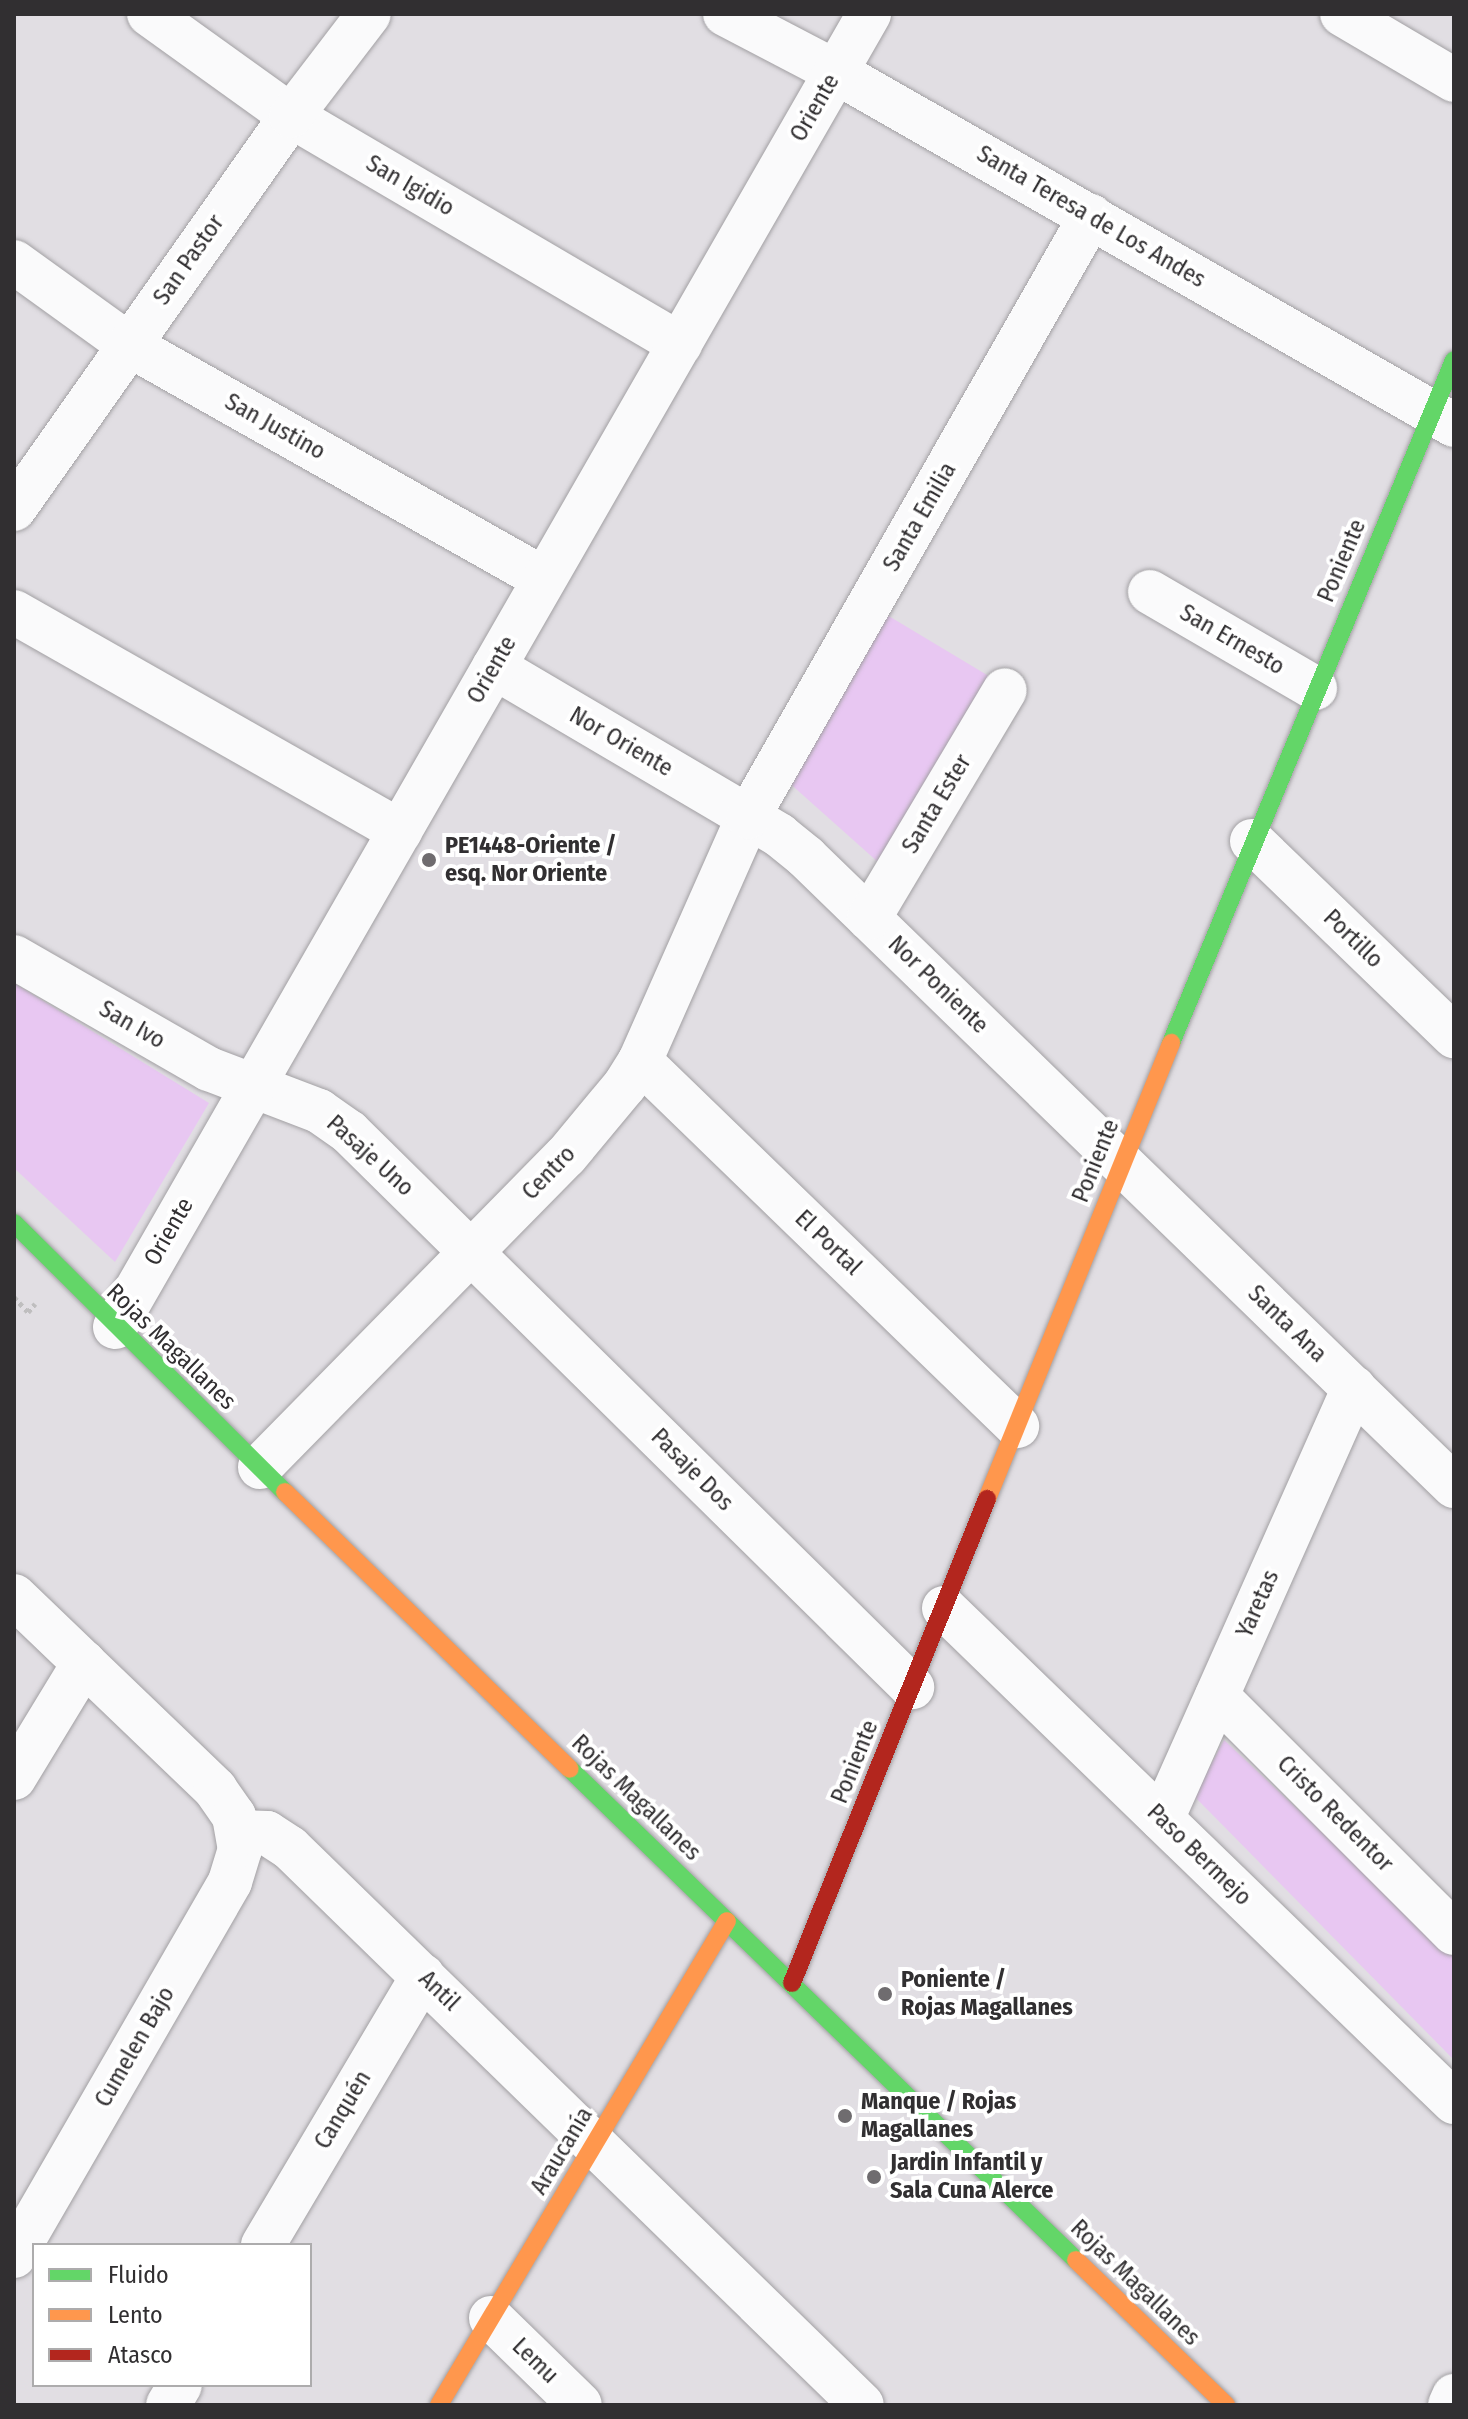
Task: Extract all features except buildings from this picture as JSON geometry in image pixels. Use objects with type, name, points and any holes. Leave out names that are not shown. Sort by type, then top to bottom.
[{"type":"street","name":"San Igidio","points":[[149,14],[291,116],[680,344]]},
{"type":"street","name":"San Pastor","points":[[14,509],[291,116],[369,14]]},
{"type":"street","name":"Santa Teresa de Los Andes","points":[[725,14],[836,72],[1442,418]]},
{"type":"street","name":"Oriente","points":[[115,1327],[869,14]]},
{"type":"street","points":[[1342,14],[1454,80]]},
{"type":"street","name":"Santa Emilia","points":[[748,817],[1091,216]]},
{"type":"street","name":"San Justino","points":[[14,262],[129,345],[544,579]]},
{"type":"street","name":"Poniente","points":[[792,1983],[1315,688],[1442,418],[1454,360]]},
{"type":"street","name":"San Ernesto","points":[[1150,592],[1315,688]]},
{"type":"street","points":[[14,612],[400,831]]},
{"type":"street","name":"Nor Oriente","points":[[494,667],[748,817]]},
{"type":"street","name":"Santa Ester","points":[[869,918],[1005,690]]},
{"type":"street","name":"Nor Poniente","points":[[748,817],[806,857],[1121,1163]]},
{"type":"street","name":"Centro","points":[[260,1467],[587,1133],[640,1061],[748,817]]},
{"type":"street","name":"Portillo","points":[[1252,841],[1454,1036]]},
{"type":"street","name":"San Ivo","points":[[14,957],[209,1069],[253,1086]]},
{"type":"street","name":"El Portal","points":[[640,1061],[1017,1426]]},
{"type":"street","name":"Pasaje Uno","points":[[253,1086],[303,1103],[333,1120],[471,1252]]},
{"type":"street","name":"Santa Ana","points":[[1121,1163],[1454,1486]]},
{"type":"street","name":"Rojas Magallanes","points":[[14,1223],[115,1327],[1219,2402]]},
{"type":"street","name":"Pasaje Dos","points":[[471,1252],[912,1687]]},
{"type":"street","name":"Yaretas","points":[[1162,1819],[1354,1388]]},
{"type":"street","points":[[14,1596],[215,1789],[234,1816],[239,1832]]},
{"type":"street","name":"Paso Bermejo","points":[[944,1608],[1454,2102]]},
{"type":"street","points":[[14,1778],[84,1663]]},
{"type":"street","name":"Cristo Redentor","points":[[1217,1696],[1454,1933]]},
{"type":"street","name":"Antil","points":[[239,1832],[267,1833],[290,1848],[862,2405]]},
{"type":"street","name":"Cumelen Bajo","points":[[14,2256],[230,1882],[240,1849],[239,1832]]},
{"type":"street","name":"Araucanía","points":[[439,2405],[727,1921]]},
{"type":"street","name":"Canquén","points":[[264,2243],[423,1976]]},
{"type":"street","name":"Lemu","points":[[491,2318],[580,2405]]},
{"type":"street","points":[[168,2405],[179,2387]]},
{"type":"street","points":[[1450,2405],[1454,2396]]},
{"type":"shaded area","points":[[882,612],[992,678],[888,871],[786,780]]},
{"type":"shaded area","points":[[14,983],[209,1103],[115,1262],[14,1168]]},
{"type":"shaded area","points":[[1224,1740],[1454,1956],[1454,2060],[1194,1796]]},
{"type":"traffic: fast","points":[[1171,1043],[1454,360]]},
{"type":"traffic: fast","points":[[14,1223],[285,1492]]},
{"type":"traffic: fast","points":[[570,1769],[1076,2260]]},
{"type":"traffic: slow","points":[[987,1499],[1171,1043]]},
{"type":"traffic: slow","points":[[285,1492],[570,1769]]},
{"type":"traffic: slow","points":[[439,2405],[727,1921]]},
{"type":"traffic: slow","points":[[1076,2260],[1226,2405]]},
{"type":"traffic: jam","points":[[792,1983],[987,1499]]},
{"type":"place","name":"PE1448-Oriente / esq. Nor Oriente","points":[[429,860]]},
{"type":"place","name":"Poniente / Rojas Magallanes","points":[[885,1994]]},
{"type":"place","name":"Manque / Rojas Magallanes","points":[[845,2116]]},
{"type":"place","name":"Jardin Infantil y Sala Cuna Alerce","points":[[874,2177]]}]
